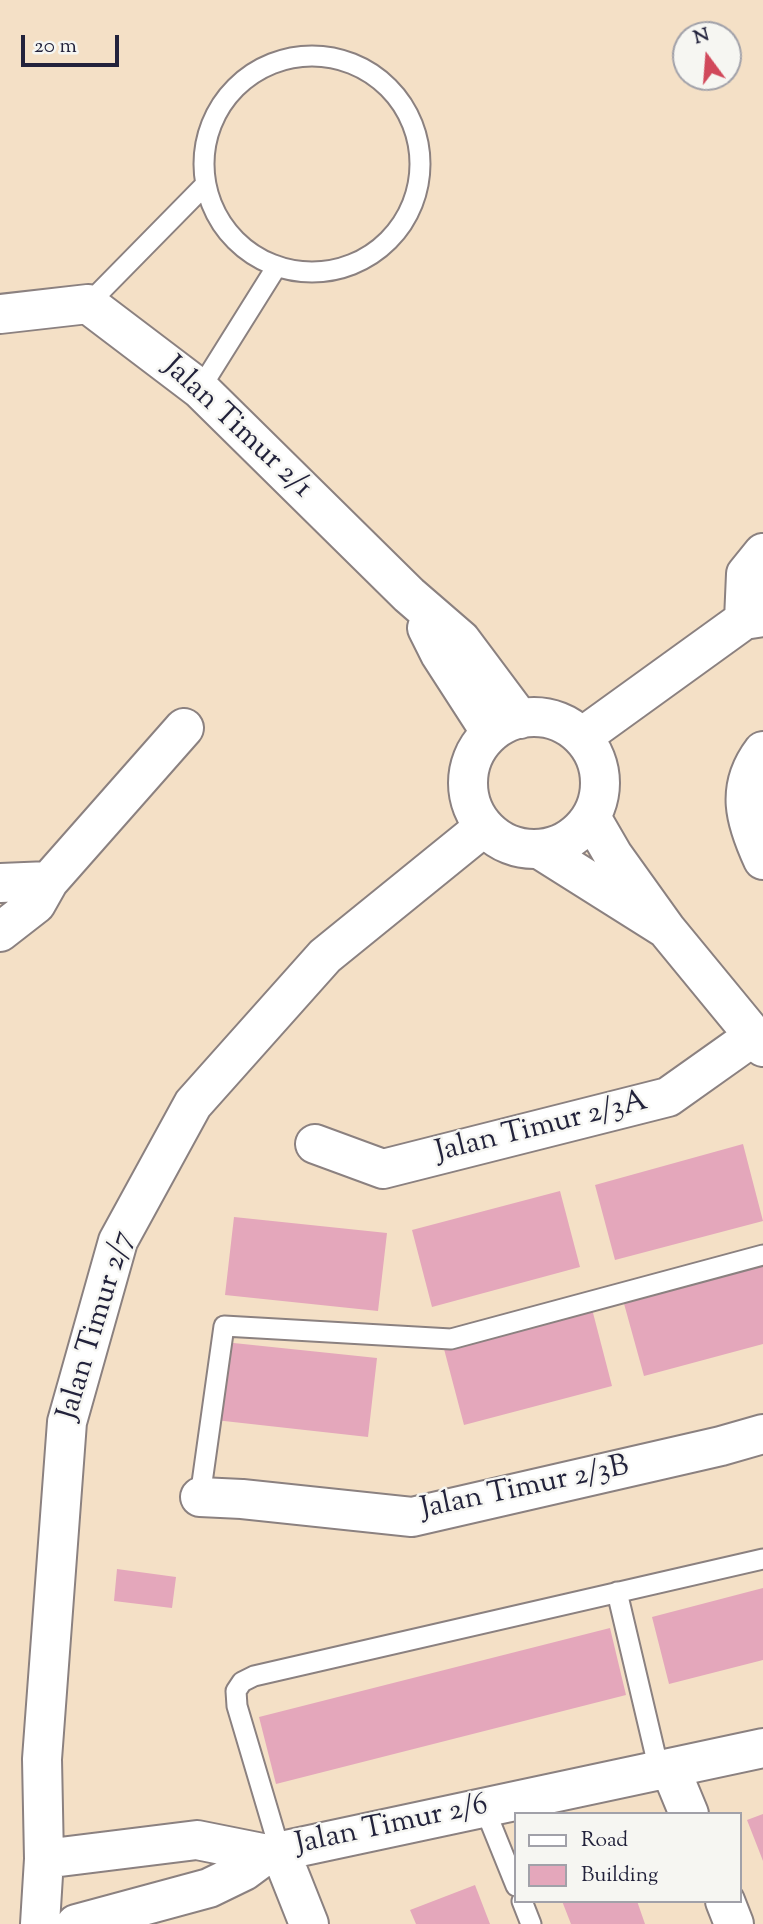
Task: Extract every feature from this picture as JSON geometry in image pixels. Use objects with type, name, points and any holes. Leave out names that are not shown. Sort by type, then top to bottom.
[{"type":"street","points":[[0,314],[88,304]]},
{"type":"street","name":"Jalan Timur 2/1","points":[[88,304],[200,389],[410,595],[461,640],[505,726]]},
{"type":"street","points":[[582,737],[754,618],[746,574],[763,553]]},
{"type":"street","points":[[542,718],[564,724],[582,737],[594,755],[600,775],[599,797],[591,817],[577,833],[559,844],[539,849],[518,848],[500,840],[484,827],[472,809],[468,789],[469,768],[477,749],[505,726],[542,718]]},
{"type":"street","points":[[0,932],[36,904],[49,881],[184,729]]},
{"type":"street","points":[[759,756],[744,791],[748,824],[763,860]]},
{"type":"street","points":[[591,817],[613,855],[666,929],[759,1042]]},
{"type":"street","name":"Jalan Timur 2/7","points":[[40,1924],[44,1859],[43,1759],[66,1422],[118,1241],[193,1104],[325,956],[484,827]]},
{"type":"street","points":[[539,849],[666,929]]},
{"type":"street","points":[[0,883],[49,881]]},
{"type":"street","name":"Jalan Timur 2/3A","points":[[315,1144],[383,1169],[668,1097],[759,1042]]},
{"type":"street","name":"Jalan Timur 2/3B","points":[[200,1497],[412,1517],[763,1434]]},
{"type":"street","name":"Jalan Timur 2/6","points":[[273,1853],[763,1748]]},
{"type":"street","points":[[664,1769],[688,1812]]},
{"type":"street","points":[[44,1859],[197,1840],[273,1853]]},
{"type":"street","points":[[76,1924],[209,1888],[273,1853]]},
{"type":"street","points":[[273,1853],[309,1924]]},
{"type":"street","points":[[725,1903],[734,1924]]},
{"type":"lane","points":[[302,56],[325,56],[348,62],[377,78],[401,102],[412,121],[419,143],[421,166],[414,199],[399,229],[383,246],[365,259],[321,272],[276,267],[237,244],[212,206],[205,185],[203,162],[206,140],[213,119],[225,99],[240,83],[270,65],[302,56]]},
{"type":"lane","points":[[88,304],[205,185]]},
{"type":"lane","points":[[200,389],[276,267]]},
{"type":"lane","points":[[200,1497],[224,1326],[451,1339],[763,1255]]},
{"type":"lane","points":[[273,1853],[237,1706],[236,1691],[242,1682],[254,1676],[763,1559]]},
{"type":"lane","points":[[617,1592],[664,1769]]},
{"type":"lane","points":[[484,1807],[514,1881]]},
{"type":"lane","points":[[523,1903],[531,1924]]},
{"type":"building","points":[[743,1144],[763,1221],[615,1260],[595,1185]]},
{"type":"building","points":[[560,1191],[580,1267],[432,1307],[412,1230]]},
{"type":"building","points":[[234,1217],[387,1233],[378,1311],[225,1295]]},
{"type":"building","points":[[763,1262],[763,1344],[644,1376],[623,1300]]},
{"type":"building","points":[[592,1309],[612,1386],[464,1425],[444,1349]]},
{"type":"building","points":[[224,1342],[377,1358],[368,1437],[215,1420]]},
{"type":"building","points":[[117,1569],[176,1577],[172,1608],[114,1601]]},
{"type":"building","points":[[763,1588],[763,1660],[669,1684],[652,1617]]},
{"type":"building","points":[[610,1628],[626,1695],[276,1784],[259,1717]]},
{"type":"building","points":[[763,1814],[763,1861],[747,1820]]},
{"type":"building","points":[[475,1885],[490,1924],[416,1924],[410,1910]]},
{"type":"building","points":[[563,1903],[638,1903],[645,1924],[571,1924]]}]
